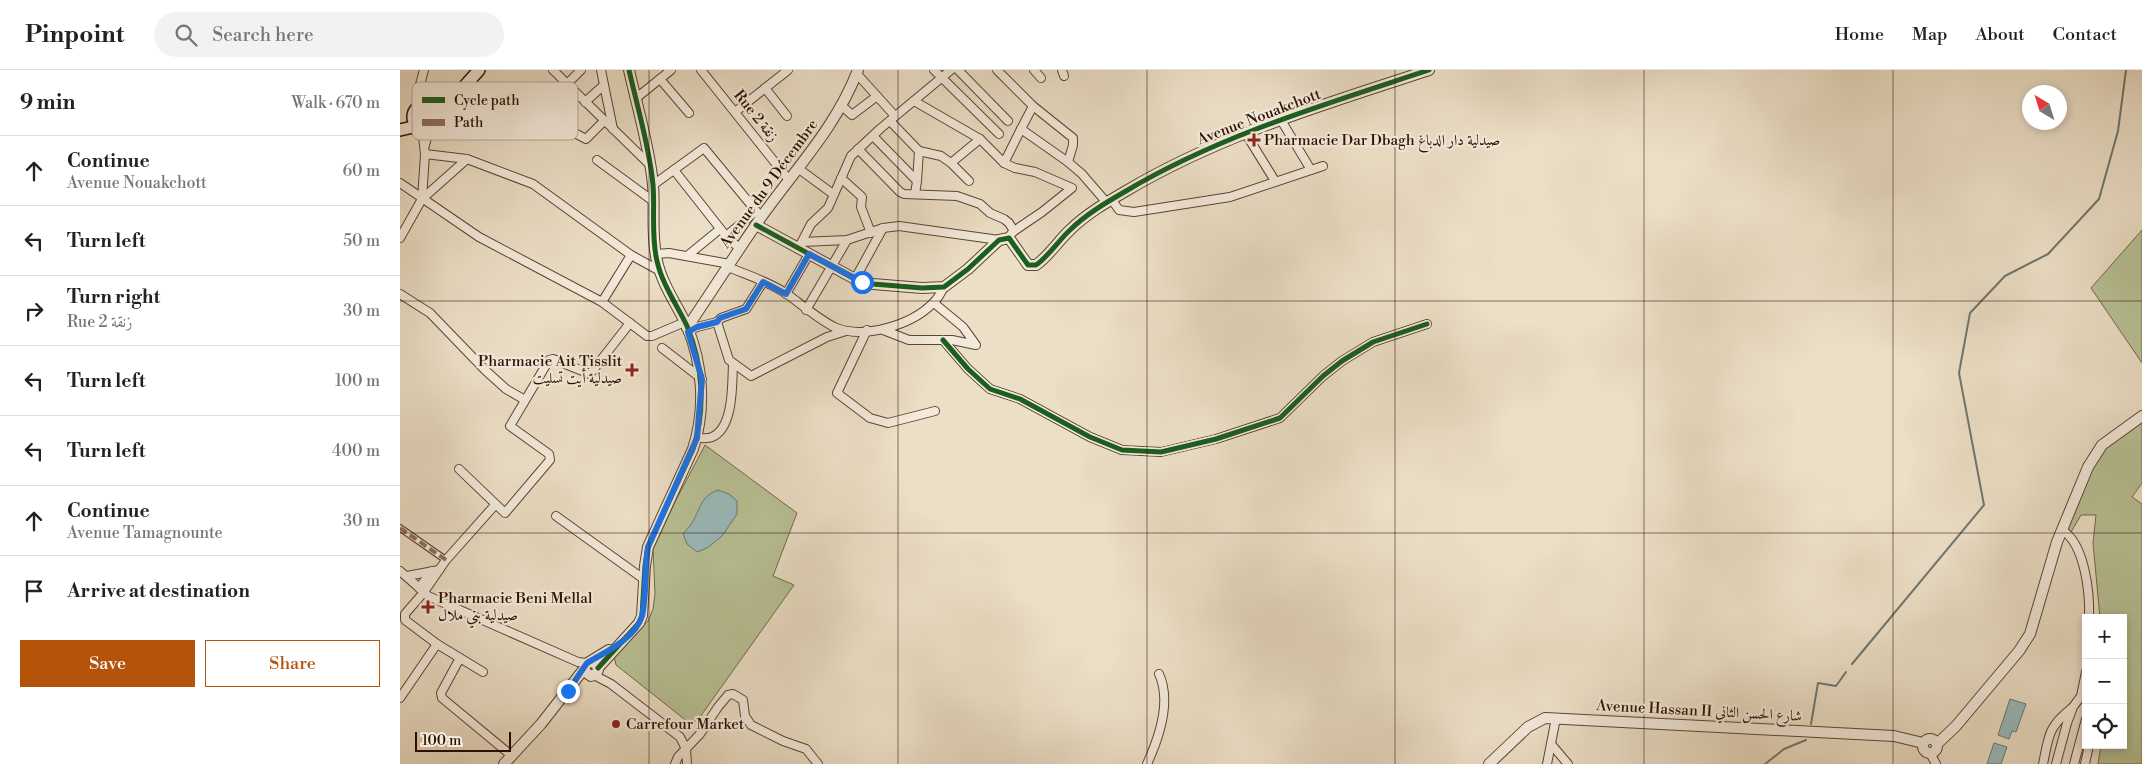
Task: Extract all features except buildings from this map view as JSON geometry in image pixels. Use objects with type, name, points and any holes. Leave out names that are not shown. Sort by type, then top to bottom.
[{"type":"main road","points":[[468,82],[479,70]]},
{"type":"main road","points":[[400,124],[412,115]]},
{"type":"street","points":[[554,70],[566,82]]},
{"type":"street","points":[[571,82],[581,70]]},
{"type":"street","points":[[601,70],[612,130]]},
{"type":"street","points":[[460,658],[441,693],[442,698],[508,761],[590,668],[623,641],[636,627],[642,616],[645,580],[644,566],[648,547],[697,438],[702,379],[686,326],[660,271],[656,254],[653,185],[629,70]]},
{"type":"street","points":[[635,99],[671,70]]},
{"type":"street","name":"Rue 2 زنقة","points":[[701,70],[789,180]]},
{"type":"street","points":[[735,112],[788,70]]},
{"type":"street","points":[[934,70],[999,134]]},
{"type":"street","points":[[800,246],[811,224],[828,208],[847,163],[858,149],[951,70]]},
{"type":"street","points":[[958,70],[1008,121]]},
{"type":"street","points":[[997,70],[1033,106],[1073,138],[1068,162]]},
{"type":"street","points":[[1034,70],[1041,78]]},
{"type":"street","name":"Avenue Nouakchott","points":[[1007,236],[1028,265],[1036,265],[1073,227],[1110,202],[1187,158],[1281,120],[1412,72],[1429,70]]},
{"type":"street","points":[[858,72],[919,151],[915,194]]},
{"type":"street","name":"Avenue du 9 Décembre","points":[[686,326],[698,312],[740,249],[758,218],[799,169],[842,106],[858,72]]},
{"type":"street","points":[[660,79],[689,113]]},
{"type":"street","points":[[585,102],[604,85]]},
{"type":"street","points":[[765,88],[787,116]]},
{"type":"street","points":[[578,95],[650,166]]},
{"type":"street","points":[[842,106],[852,115],[877,96]]},
{"type":"street","points":[[914,102],[980,139],[1004,163],[1015,168],[1035,172],[1072,188]]},
{"type":"street","points":[[1004,163],[1033,106]]},
{"type":"street","points":[[1281,120],[1311,170]]},
{"type":"street","points":[[578,135],[586,139],[604,121]]},
{"type":"street","points":[[1021,129],[1068,162],[1119,210],[1134,212],[1230,197],[1323,166]]},
{"type":"street","points":[[1246,134],[1275,181]]},
{"type":"street","points":[[873,136],[917,181]]},
{"type":"street","points":[[952,163],[980,139]]},
{"type":"street","points":[[422,199],[424,140]]},
{"type":"street","points":[[653,185],[704,148],[758,218],[809,254],[855,279],[873,284],[922,288],[944,287]]},
{"type":"street","points":[[858,149],[900,192],[904,194],[947,194],[972,201],[1010,223],[1007,236]]},
{"type":"street","points":[[424,151],[467,159],[533,184],[631,255],[660,271]]},
{"type":"street","points":[[919,151],[937,154],[952,163],[969,181]]},
{"type":"street","points":[[400,238],[422,199],[467,159]]},
{"type":"street","points":[[597,160],[654,201]]},
{"type":"street","points":[[799,169],[833,194]]},
{"type":"street","points":[[674,170],[720,229],[740,249]]},
{"type":"street","points":[[656,254],[687,256],[729,265],[786,294],[806,310],[834,327],[847,330],[883,330],[909,320],[934,303],[944,287],[1007,236],[1072,188],[1082,174]]},
{"type":"street","points":[[841,178],[862,197],[861,207],[872,234]]},
{"type":"street","points":[[400,183],[480,237],[602,302],[649,336],[686,326],[697,327],[717,322],[720,318],[746,309],[763,282]]},
{"type":"street","points":[[726,236],[758,218]]},
{"type":"street","points":[[800,246],[847,240],[872,234],[883,228],[899,226],[1007,236]]},
{"type":"street","points":[[855,279],[883,228]]},
{"type":"street","points":[[687,256],[720,229]]},
{"type":"street","points":[[806,310],[847,240]]},
{"type":"street","points":[[786,294],[809,254]]},
{"type":"street","points":[[602,302],[631,255]]},
{"type":"street","points":[[400,294],[430,313],[485,370],[506,389],[525,400]]},
{"type":"street","points":[[883,330],[909,340],[943,340],[977,344],[963,327],[934,303]]},
{"type":"street","points":[[717,322],[728,357],[733,364],[751,376],[827,337],[847,330]]},
{"type":"street","points":[[459,469],[505,513],[550,460],[549,454],[510,426],[550,359],[590,374],[630,323]]},
{"type":"street","points":[[943,340],[968,369],[990,389],[1020,399],[1090,437],[1122,450],[1161,452],[1216,439],[1280,418],[1342,360],[1373,342],[1427,324]]},
{"type":"street","points":[[867,330],[837,393],[870,418],[888,424],[934,411]]},
{"type":"street","points":[[662,348],[702,379]]},
{"type":"street","points":[[697,438],[707,438],[718,434],[728,415],[731,406],[733,364]]},
{"type":"street","points":[[1930,753],[1936,750],[1937,744],[1956,726],[2019,651],[2030,634],[2062,530],[2088,467],[2098,450],[2107,440],[2142,416]]},
{"type":"street","points":[[482,672],[438,644],[404,618],[435,570],[495,505]]},
{"type":"street","points":[[556,516],[645,580]]},
{"type":"street","points":[[400,528],[446,560]]},
{"type":"street","points":[[2062,530],[2071,537],[2086,576],[2089,591],[2089,614]]},
{"type":"street","points":[[403,574],[435,570]]},
{"type":"street","points":[[403,574],[428,596],[590,668],[680,737],[686,749],[687,764]]},
{"type":"street","points":[[400,698],[438,644]]},
{"type":"street","points":[[1148,764],[1161,724],[1164,690],[1159,674]]},
{"type":"street","points":[[2043,764],[2050,730],[2073,707],[2081,696],[2082,691]]},
{"type":"street","points":[[675,764],[678,757],[700,734],[718,707],[728,695],[733,694],[743,700],[745,716],[751,725],[806,749],[818,764]]},
{"type":"street","points":[[2056,764],[2073,707]]},
{"type":"street","name":"Avenue Hassan II شارع الحسن الثاني","points":[[1489,764],[1528,727],[1545,718],[1894,736],[1923,743]]},
{"type":"street","points":[[1547,764],[1556,718]]},
{"type":"street","points":[[2074,764],[2082,734]]},
{"type":"street","points":[[1936,764],[1930,753],[1924,750],[1923,743],[1926,740],[1932,739],[1937,744]]},
{"type":"street","points":[[1551,744],[1568,764]]},
{"type":"street","points":[[2085,764],[2088,749]]},
{"type":"green space","points":[[2142,230],[2142,363],[2091,288]]},
{"type":"green space","points":[[2142,421],[2142,483],[2132,497],[2142,504],[2142,764],[2098,764],[2100,749],[2127,749],[2127,614],[2100,614],[2093,543],[2096,515],[2081,515],[2071,532],[2066,529],[2095,463],[2107,445]]},
{"type":"green space","points":[[705,445],[797,513],[773,576],[794,585],[700,717],[694,722],[688,722],[616,665],[614,656],[648,621],[653,609],[655,594],[653,549]]},
{"type":"water","points":[[718,490],[729,494],[737,501],[737,514],[722,536],[707,548],[697,552],[687,544],[683,534],[692,523],[708,495]]},
{"type":"water","points":[[2010,699],[2026,704],[2016,732],[2012,731],[2009,739],[1998,735]]},
{"type":"water","points":[[1994,743],[2007,747],[2001,764],[1987,764]]},
{"type":"waterway","points":[[1852,664],[1984,505],[1959,373],[1970,313],[2005,276],[2048,254],[2099,199],[2118,131],[2126,70]]},
{"type":"waterway","points":[[1811,724],[1818,683],[1836,686],[1846,672]]},
{"type":"waterway","points":[[1765,764],[1784,749],[1806,740]]},
{"type":"marked path","points":[[400,528],[446,560]]},
{"type":"cycle path","points":[[598,668],[639,623],[642,616],[648,547],[693,449],[700,418],[701,403],[697,356],[687,326],[662,278],[655,252],[654,194],[651,171],[629,70]]},
{"type":"cycle path","points":[[756,225],[855,279],[873,284],[922,288],[944,287],[968,269],[999,240],[1009,238],[1028,265],[1036,265],[1045,258],[1076,224],[1104,204],[1162,171],[1199,153],[1274,122],[1429,70]]},
{"type":"cycle path","points":[[943,340],[968,369],[990,389],[1020,399],[1090,437],[1122,450],[1161,452],[1216,439],[1280,418],[1323,376],[1342,361],[1373,342],[1427,324]]},
{"type":"place","name":"Pharmacie Dar Dbagh صيدلية دار الدباغ","points":[[1254,140]]},
{"type":"place","name":"Pharmacie Ait Tisslit صيدلية أيت تسليت","points":[[632,370]]},
{"type":"place","name":"Pharmacie Beni Mellal صيدلية بني ملال","points":[[428,607]]},
{"type":"place","name":"Carrefour Market","points":[[616,724]]},
{"type":"route","points":[[568,691],[586,664],[623,641],[636,627],[642,616],[645,580],[644,566],[648,547],[697,438],[702,379],[688,332],[746,309],[763,282],[786,294],[809,254],[862,282]]}]
